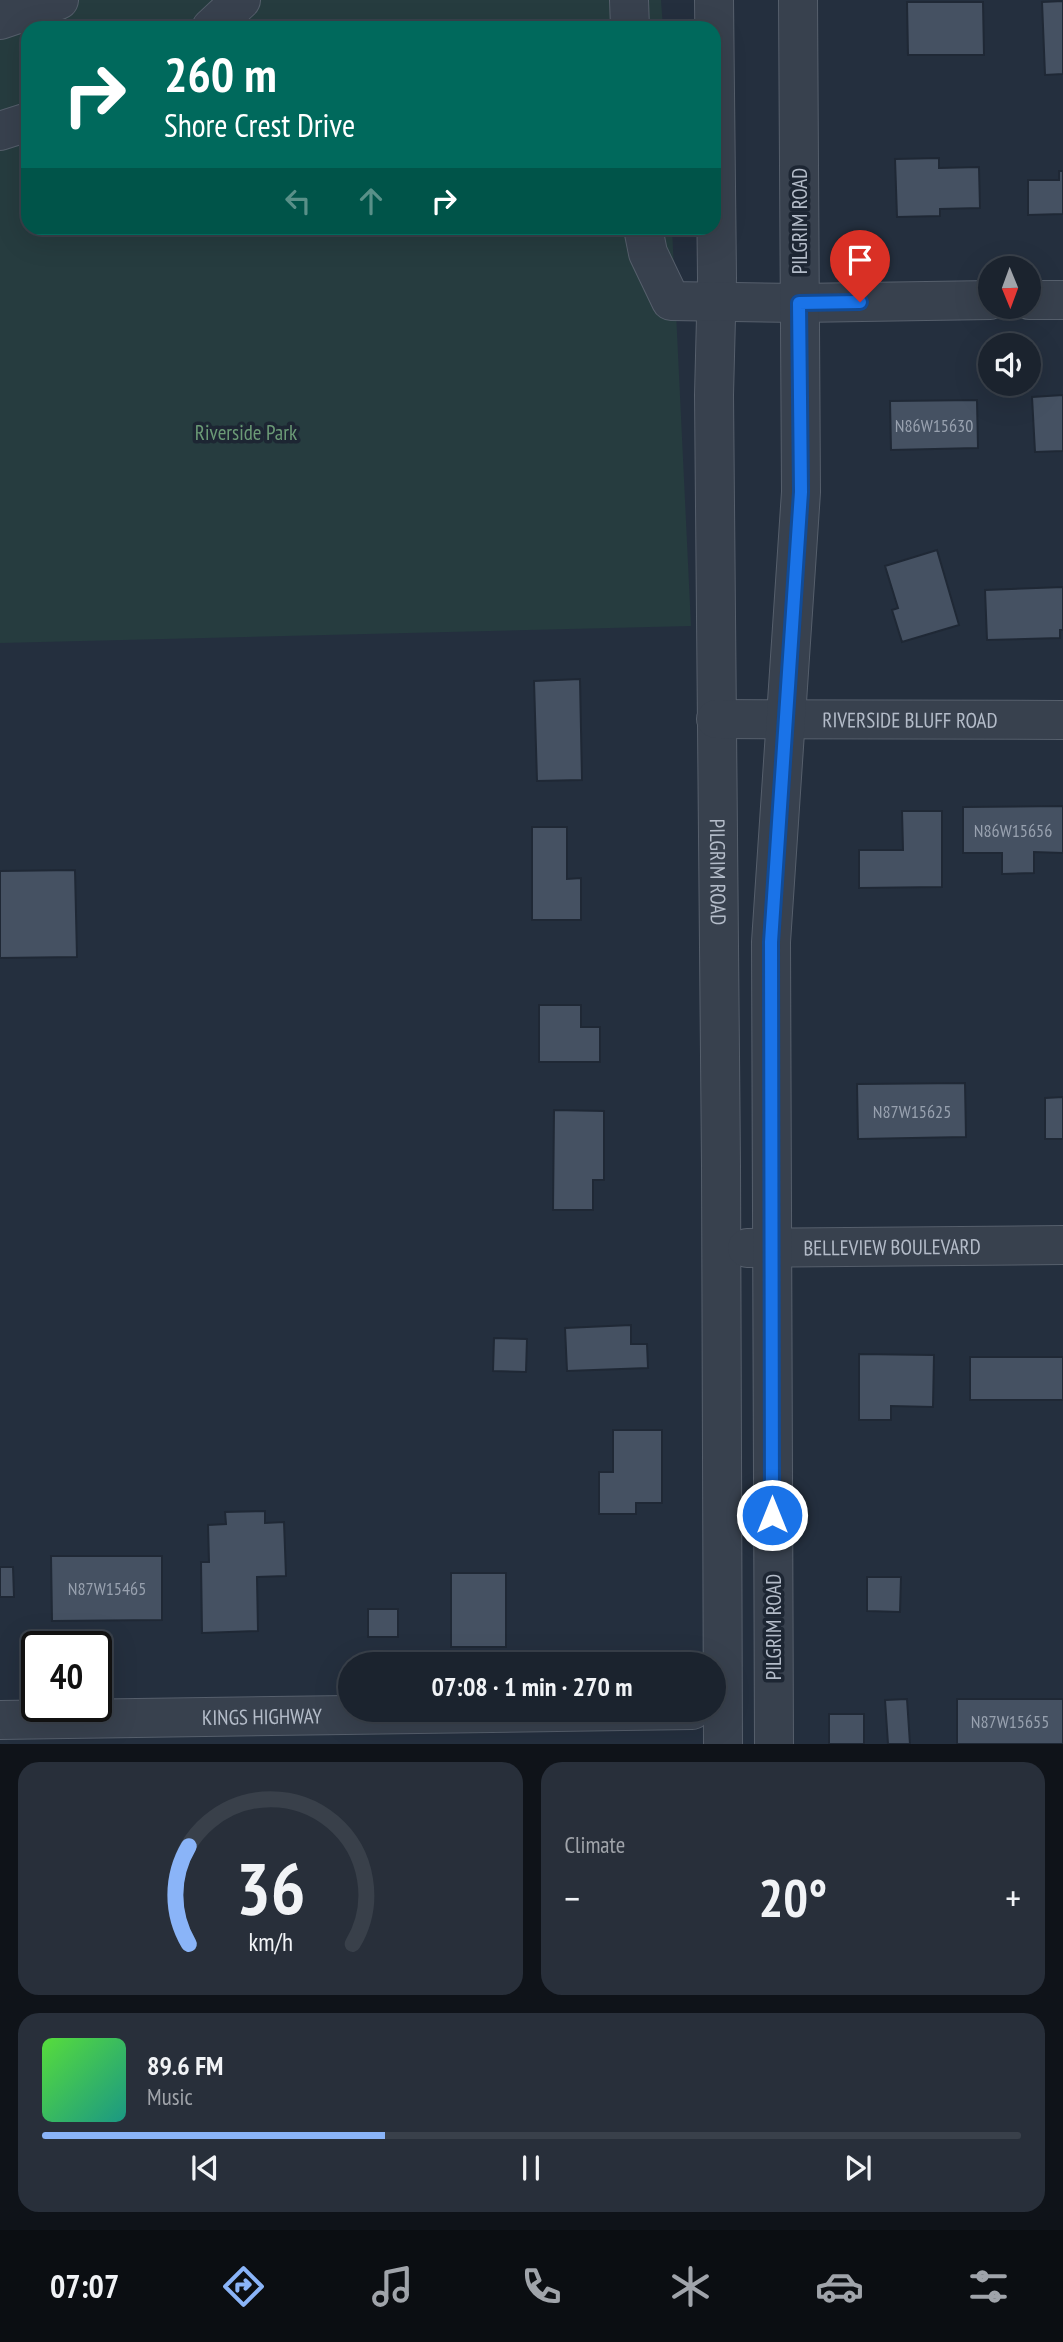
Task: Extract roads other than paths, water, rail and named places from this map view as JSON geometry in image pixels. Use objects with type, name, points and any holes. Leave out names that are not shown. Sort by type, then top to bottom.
[{"type":"street","points":[[0,20],[59,0]]},
{"type":"street","points":[[218,21],[241,0]]},
{"type":"street","points":[[629,0],[630,21]]},
{"type":"street","name":"PILGRIM ROAD","points":[[714,0],[714,21]]},
{"type":"street","name":"PILGRIM ROAD","points":[[774,1726],[771,942],[801,492],[798,0]]},
{"type":"street","points":[[0,131],[21,124]]},
{"type":"street","points":[[644,235],[648,253],[671,301],[799,303],[978,300]]},
{"type":"street","name":"PILGRIM ROAD","points":[[714,1652],[721,1249],[715,235]]},
{"type":"street","points":[[1041,300],[1063,300]]},
{"type":"street","name":"RIVERSIDE BLUFF ROAD","points":[[716,719],[1063,720]]},
{"type":"street","name":"BELLEVIEW BOULEVARD","points":[[721,1249],[1063,1245]]},
{"type":"street","name":"KINGS HIGHWAY","points":[[0,1720],[338,1719]]},
{"type":"street","name":"KINGS HIGHWAY","points":[[726,1720],[774,1726]]},
{"type":"park label","name":"Riverside Park","points":[[246,432]]}]
